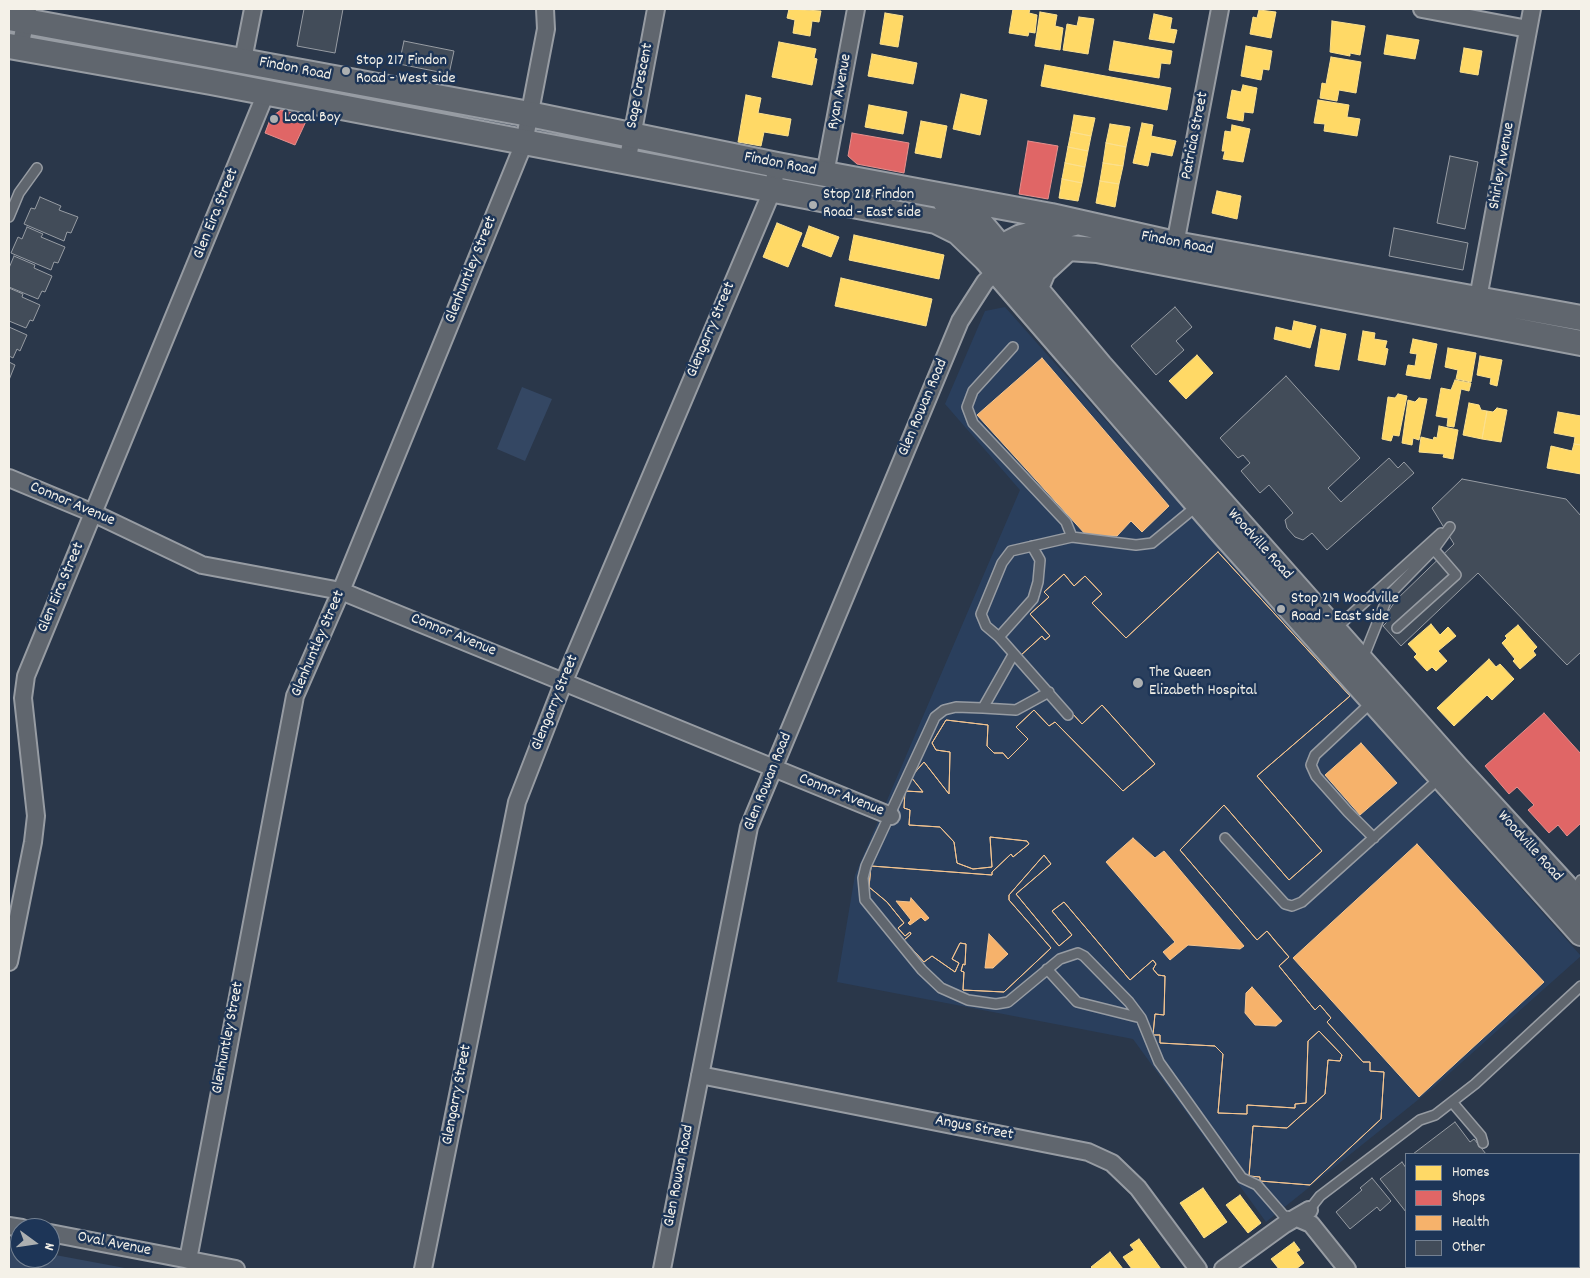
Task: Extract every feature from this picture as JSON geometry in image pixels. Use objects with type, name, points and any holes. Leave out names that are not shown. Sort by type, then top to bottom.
[{"type":"main road","name":"Findon Road","points":[[21,16],[632,134],[777,165],[1052,216],[1174,254],[1473,323],[1581,343]]},
{"type":"main road","name":"Findon Road","points":[[14,47],[936,221],[958,232],[998,260],[1068,248],[1174,254],[1478,298],[1581,318]]},
{"type":"main road","points":[[242,60],[266,94]]},
{"type":"main road","name":"Woodville Road","points":[[932,194],[980,224],[998,260],[1206,499],[1334,630],[1362,662],[1449,773],[1581,933]]},
{"type":"main road","points":[[998,260],[1021,237],[1075,223]]},
{"type":"main road","points":[[1034,290],[1043,271],[1068,248]]},
{"type":"main road","name":"Woodville Road","points":[[998,260],[1034,290],[1373,701],[1578,893]]},
{"type":"street","points":[[242,60],[252,9]]},
{"type":"street","name":"Glenhuntley Street","points":[[188,1260],[295,696],[341,591],[524,143],[546,29],[545,9]]},
{"type":"street","name":"Sage Crescent","points":[[627,163],[656,9]]},
{"type":"street","name":"Ryan Avenue","points":[[825,174],[856,9]]},
{"type":"street","name":"Patricia Street","points":[[1174,254],[1220,9]]},
{"type":"street","points":[[1422,9],[1528,29]]},
{"type":"street","name":"Shirley Avenue","points":[[1473,323],[1532,9]]},
{"type":"street","points":[[14,47],[21,16]]},
{"type":"street","name":"Glen Eira Street","points":[[9,962],[33,842],[36,816],[23,698],[26,676],[266,94]]},
{"type":"street","name":"Glengarry Street","points":[[424,1269],[517,802],[564,681],[772,191],[777,165]]},
{"type":"street","name":"Glen Rowan Road","points":[[662,1269],[744,844],[960,321],[962,304],[998,260]]},
{"type":"street","name":"Connor Avenue","points":[[9,478],[93,513],[202,565],[341,591],[891,816]]},
{"type":"street","name":"Angus Street","points":[[700,1075],[1088,1152],[1112,1163],[1138,1188],[1198,1269]]},
{"type":"street","points":[[1222,1269],[1285,1224],[1303,1214],[1347,1269]]},
{"type":"street","name":"Oval Avenue","points":[[60,1235],[236,1269]]},
{"type":"lane","points":[[9,217],[19,194],[36,168]]},
{"type":"lane","points":[[1013,347],[972,391],[967,407],[972,423],[1066,522],[1072,537]]},
{"type":"lane","points":[[1068,715],[1049,692],[986,626],[981,614],[1002,563],[1011,551],[1072,537],[1136,545],[1152,543],[1206,499]]},
{"type":"lane","points":[[998,637],[1033,599],[1038,582],[1040,560],[1032,546]]},
{"type":"lane","points":[[1334,630],[1431,546]]},
{"type":"lane","points":[[1397,628],[1456,574],[1431,546]]},
{"type":"lane","points":[[1362,662],[1388,596],[1431,546]]},
{"type":"lane","points":[[983,708],[1013,655]]},
{"type":"lane","points":[[1049,692],[1016,710],[956,707],[944,710],[935,718],[891,816],[866,866],[863,891],[865,900],[922,970],[941,988],[968,1000],[996,1004],[1014,998],[1060,959],[1078,953],[1103,974],[1141,1018],[1159,1062],[1242,1178],[1257,1186],[1284,1216],[1303,1214],[1320,1196],[1420,1120],[1435,1115],[1452,1102],[1475,1084],[1581,986]]},
{"type":"lane","points":[[1373,701],[1315,755],[1311,765],[1316,776],[1374,838]]},
{"type":"lane","points":[[1225,838],[1285,904],[1292,906],[1302,902],[1449,773]]},
{"type":"lane","points":[[1047,969],[1077,1002],[1141,1018]]},
{"type":"lane","points":[[1452,1102],[1481,1136],[1483,1143]]},
{"type":"shaded area","name":"The Queen Elizabeth Hospital","points":[[1005,307],[1581,956],[1434,1087],[1266,1222],[1133,1039],[837,982],[855,875],[1020,490],[945,404],[985,311]]},
{"type":"shaded area","points":[[522,387],[552,399],[525,461],[497,449]]},
{"type":"shaded area","points":[[9,1246],[10,1268],[60,1268],[60,1256],[130,1269],[9,1269]]},
{"type":"building: Homes","points":[[789,9],[821,11],[819,22],[812,21],[810,36],[793,33],[795,20],[787,18]]},
{"type":"building: Homes","points":[[1013,9],[1030,9],[1029,13],[1037,15],[1035,33],[1029,32],[1028,36],[1009,33]]},
{"type":"building: Homes","points":[[1259,10],[1276,12],[1271,38],[1250,34],[1253,17],[1257,18]]},
{"type":"building: Homes","points":[[1040,12],[1057,15],[1055,26],[1063,28],[1060,50],[1035,46]]},
{"type":"building: Homes","points":[[885,13],[903,16],[898,47],[880,44]]},
{"type":"building: Homes","points":[[1154,14],[1172,18],[1170,29],[1177,30],[1174,43],[1149,39]]},
{"type":"building: Homes","points":[[1079,17],[1094,19],[1088,54],[1063,50],[1067,24],[1077,26]]},
{"type":"building: Homes","points":[[1332,21],[1365,26],[1360,55],[1350,53],[1350,56],[1330,52]]},
{"type":"building: Homes","points":[[1387,35],[1419,40],[1415,59],[1384,54]]},
{"type":"building: Homes","points":[[1114,41],[1172,51],[1170,64],[1161,63],[1159,78],[1109,70]]},
{"type":"building: Homes","points":[[779,42],[816,49],[814,58],[817,59],[812,85],[772,77]]},
{"type":"building: Homes","points":[[1246,46],[1272,51],[1269,70],[1263,69],[1261,80],[1241,76]]},
{"type":"building: Homes","points":[[1464,48],[1482,51],[1478,75],[1460,72]]},
{"type":"building: Homes","points":[[872,54],[917,63],[913,84],[868,76]]},
{"type":"building: Homes","points":[[1331,57],[1361,62],[1356,93],[1339,90],[1337,101],[1320,98],[1322,83],[1326,84]]},
{"type":"building: Homes","points":[[1045,65],[1171,88],[1167,110],[1041,86]]},
{"type":"building: Homes","points":[[1243,85],[1257,88],[1253,113],[1244,112],[1243,121],[1227,118],[1232,90],[1241,92]]},
{"type":"building: Homes","points":[[961,94],[987,100],[980,135],[953,129]]},
{"type":"building: Homes","points":[[746,95],[761,98],[758,113],[791,119],[788,136],[764,132],[761,146],[738,142]]},
{"type":"building: Homes","points":[[1318,100],[1349,105],[1347,117],[1360,119],[1357,136],[1324,131],[1325,124],[1314,123]]},
{"type":"building: Homes","points":[[869,105],[907,112],[903,134],[865,127]]},
{"type":"building: Homes","points":[[1074,115],[1095,118],[1091,136],[1071,132]]},
{"type":"building: Homes","points":[[921,121],[947,126],[941,158],[915,153]]},
{"type":"building: Homes","points":[[1142,123],[1153,125],[1151,136],[1176,141],[1172,156],[1151,152],[1148,166],[1133,163]]},
{"type":"building: Homes","points":[[1110,124],[1130,127],[1126,147],[1106,143]]},
{"type":"building: Homes","points":[[1232,125],[1250,129],[1243,162],[1223,159],[1225,151],[1222,151],[1225,131],[1231,132]]},
{"type":"building: Homes","points":[[1071,132],[1091,136],[1088,151],[1068,147]]},
{"type":"building: Homes","points":[[1106,143],[1126,147],[1123,166],[1103,163]]},
{"type":"building: Homes","points":[[1068,147],[1088,151],[1085,167],[1065,163]]},
{"type":"building: Homes","points":[[1065,163],[1085,167],[1082,183],[1062,179]]},
{"type":"building: Homes","points":[[1103,163],[1123,166],[1119,184],[1100,181]]},
{"type":"building: Homes","points":[[1062,179],[1082,183],[1078,201],[1059,198]]},
{"type":"building: Homes","points":[[1100,181],[1119,184],[1115,207],[1096,203]]},
{"type":"building: Homes","points":[[1217,191],[1241,196],[1237,219],[1212,213]]},
{"type":"building: Homes","points":[[777,223],[802,233],[788,267],[763,257]]},
{"type":"building: Homes","points":[[809,226],[839,237],[831,257],[802,246]]},
{"type":"building: Homes","points":[[854,235],[944,255],[939,279],[849,260]]},
{"type":"building: Homes","points":[[841,278],[932,299],[926,326],[835,306]]},
{"type":"building: Homes","points":[[1294,321],[1316,326],[1310,348],[1274,339],[1276,327],[1292,331]]},
{"type":"building: Homes","points":[[1321,329],[1346,334],[1339,370],[1315,366]]},
{"type":"building: Homes","points":[[1363,331],[1375,333],[1374,339],[1387,341],[1385,348],[1388,349],[1385,365],[1358,360]]},
{"type":"building: Homes","points":[[1413,339],[1437,344],[1430,379],[1406,375],[1408,365],[1415,366],[1417,354],[1410,353]]},
{"type":"building: Homes","points":[[1448,348],[1476,353],[1471,382],[1456,379],[1458,370],[1445,367]]},
{"type":"building: Homes","points":[[1197,355],[1213,373],[1186,399],[1169,381]]},
{"type":"building: Homes","points":[[1480,356],[1502,360],[1497,386],[1490,384],[1491,378],[1477,375]]},
{"type":"building: Homes","points":[[1455,380],[1471,383],[1469,391],[1461,389],[1454,427],[1447,426],[1448,418],[1436,416],[1441,388],[1451,390]]},
{"type":"building: Homes","points":[[1398,394],[1407,396],[1399,436],[1393,435],[1391,441],[1382,439],[1388,397],[1395,398]]},
{"type":"building: Homes","points":[[1419,398],[1427,399],[1419,440],[1413,438],[1412,445],[1402,443],[1408,400],[1415,402]]},
{"type":"building: Homes","points":[[1469,403],[1479,405],[1481,410],[1487,411],[1482,439],[1463,435]]},
{"type":"building: Homes","points":[[1497,408],[1507,410],[1501,442],[1482,439],[1487,411],[1493,412]]},
{"type":"building: Homes","points":[[1558,412],[1581,416],[1581,445],[1574,444],[1575,437],[1554,433]]},
{"type":"building: Homes","points":[[1439,426],[1458,430],[1453,459],[1443,457],[1444,454],[1419,452],[1421,437],[1433,440],[1434,437],[1437,438]]},
{"type":"building: Homes","points":[[1574,444],[1581,445],[1581,474],[1547,468],[1551,446],[1572,451]]},
{"type":"building: Homes","points":[[1431,624],[1440,635],[1448,627],[1456,636],[1438,651],[1447,661],[1436,671],[1432,667],[1427,671],[1414,657],[1417,654],[1408,644]]},
{"type":"building: Homes","points":[[1518,625],[1537,647],[1533,651],[1536,655],[1520,669],[1513,661],[1515,659],[1502,643],[1507,638],[1505,636]]},
{"type":"building: Homes","points":[[1489,659],[1496,667],[1500,664],[1514,679],[1492,700],[1487,695],[1454,726],[1437,708]]},
{"type":"building: Homes","points":[[1203,1188],[1227,1222],[1204,1238],[1180,1203]]},
{"type":"building: Homes","points":[[1240,1195],[1261,1223],[1248,1233],[1226,1205]]},
{"type":"building: Homes","points":[[1139,1239],[1161,1269],[1132,1269],[1123,1257],[1134,1250],[1130,1245]]},
{"type":"building: Homes","points":[[1294,1242],[1300,1250],[1296,1252],[1304,1263],[1296,1269],[1279,1269],[1271,1259]]},
{"type":"building: Homes","points":[[1110,1252],[1123,1269],[1093,1269],[1091,1267]]},
{"type":"building: Shops","points":[[281,110],[308,117],[295,145],[265,133],[271,117]]},
{"type":"building: Shops","points":[[852,133],[909,143],[904,173],[857,164],[848,156]]},
{"type":"building: Shops","points":[[1028,141],[1058,146],[1048,199],[1019,194]]},
{"type":"building: Shops","points":[[1544,713],[1581,754],[1581,823],[1567,836],[1558,825],[1549,833],[1528,810],[1534,805],[1517,787],[1509,794],[1485,766]]},
{"type":"building: Health","points":[[1042,358],[1169,506],[1142,532],[1131,521],[1117,536],[1086,535],[977,415]]},
{"type":"building: Health","points":[[1218,552],[1350,696],[1257,776],[1322,851],[1289,880],[1224,805],[1180,850],[1257,940],[1267,931],[1289,957],[1279,966],[1315,1010],[1320,1005],[1331,1018],[1327,1022],[1363,1062],[1370,1062],[1370,1071],[1384,1072],[1381,1119],[1310,1185],[1260,1181],[1260,1177],[1249,1176],[1253,1126],[1287,1128],[1325,1094],[1328,1060],[1340,1061],[1342,1055],[1319,1031],[1308,1041],[1306,1103],[1295,1104],[1295,1108],[1247,1105],[1247,1114],[1218,1113],[1223,1054],[1215,1046],[1160,1043],[1160,1035],[1153,1035],[1155,1014],[1164,1015],[1165,976],[1158,975],[1153,969],[1156,964],[1153,960],[1130,980],[1064,902],[1052,911],[1072,935],[1059,946],[1016,894],[1051,864],[1044,855],[1009,895],[1009,900],[1051,948],[1004,992],[963,990],[964,972],[961,971],[963,964],[965,965],[966,944],[960,943],[952,959],[959,963],[955,972],[932,956],[924,962],[904,940],[911,934],[910,932],[905,936],[898,928],[904,923],[887,902],[869,887],[871,866],[992,875],[992,872],[1011,854],[1013,857],[1029,844],[1027,841],[990,837],[992,867],[973,869],[957,863],[954,842],[940,827],[909,825],[910,810],[904,808],[905,791],[923,792],[911,777],[924,762],[949,794],[950,752],[936,750],[932,743],[946,720],[988,725],[987,746],[994,753],[1003,753],[1008,759],[1028,739],[1016,727],[1034,710],[1049,726],[1055,722],[1123,791],[1155,764],[1102,705],[1082,724],[1020,656],[1042,636],[1045,640],[1050,636],[1030,614],[1049,597],[1044,592],[1064,574],[1074,586],[1085,576],[1102,594],[1092,603],[1126,638]],"holes":[[[1133,838],[1155,858],[1164,851],[1244,946],[1240,949],[1188,945],[1170,960],[1163,952],[1175,942],[1106,862]],[[911,898],[929,918],[925,921],[921,917],[910,925],[908,923],[911,920],[896,901],[910,902]],[[989,934],[1008,954],[993,968],[985,968]],[[1252,987],[1282,1021],[1276,1026],[1255,1025],[1245,1013],[1246,993]]]},
{"type":"building: Health","points":[[1218,552],[1350,696],[1257,776],[1322,851],[1289,880],[1224,805],[1180,850],[1257,940],[1267,931],[1289,957],[1279,966],[1315,1010],[1320,1005],[1331,1018],[1327,1022],[1363,1062],[1370,1062],[1370,1071],[1384,1072],[1381,1119],[1310,1185],[1260,1181],[1260,1177],[1249,1176],[1253,1126],[1287,1128],[1325,1094],[1328,1060],[1340,1061],[1342,1055],[1319,1031],[1308,1041],[1306,1103],[1295,1104],[1295,1108],[1247,1105],[1247,1114],[1218,1113],[1223,1054],[1215,1046],[1160,1043],[1160,1035],[1153,1035],[1155,1014],[1164,1015],[1165,976],[1158,975],[1153,969],[1156,964],[1153,960],[1130,980],[1064,902],[1052,911],[1072,935],[1059,946],[1016,894],[1051,864],[1044,855],[1009,895],[1009,900],[1051,948],[1004,992],[963,990],[964,972],[961,971],[963,964],[965,965],[966,944],[960,943],[952,959],[959,963],[955,972],[932,956],[924,962],[904,940],[911,934],[910,932],[905,936],[898,928],[904,923],[887,902],[869,887],[871,866],[992,875],[992,872],[1011,854],[1013,857],[1029,844],[1027,841],[990,837],[992,867],[973,869],[957,863],[954,842],[940,827],[909,825],[910,810],[904,808],[905,791],[923,792],[911,777],[924,762],[949,794],[950,752],[936,750],[932,743],[946,720],[988,725],[987,746],[994,753],[1003,753],[1008,759],[1028,739],[1016,727],[1034,710],[1049,726],[1055,722],[1123,791],[1155,764],[1102,705],[1082,724],[1020,656],[1042,636],[1045,640],[1050,636],[1030,614],[1049,597],[1044,592],[1064,574],[1074,586],[1085,576],[1102,594],[1092,603],[1126,638]]},
{"type":"building: Health","points":[[1361,743],[1397,783],[1360,815],[1325,775]]},
{"type":"building: Health","points":[[1417,844],[1544,982],[1419,1097],[1293,958]]},
{"type":"building: Other","points":[[304,9],[343,9],[335,53],[297,46]]},
{"type":"building: Other","points":[[404,41],[454,51],[449,74],[399,64]]},
{"type":"building: Other","points":[[1450,156],[1478,162],[1465,229],[1437,223]]},
{"type":"building: Other","points":[[40,197],[61,206],[59,210],[78,217],[71,233],[67,232],[64,241],[24,224],[31,208],[35,209]]},
{"type":"building: Other","points":[[27,227],[43,234],[41,237],[65,247],[58,263],[54,262],[51,270],[11,253],[18,237],[22,239]]},
{"type":"building: Other","points":[[1394,228],[1468,243],[1463,270],[1389,256]]},
{"type":"building: Other","points":[[14,256],[35,265],[34,268],[52,276],[45,292],[42,291],[38,299],[9,287],[9,268]]},
{"type":"building: Other","points":[[9,288],[23,294],[22,297],[40,305],[33,321],[30,320],[26,328],[9,321]]},
{"type":"building: Other","points":[[1175,307],[1192,327],[1176,341],[1184,350],[1156,375],[1131,346]]},
{"type":"building: Other","points":[[9,327],[27,335],[20,351],[17,349],[13,358],[9,356]]},
{"type":"building: Other","points":[[9,362],[15,365],[9,380]]},
{"type":"building: Other","points":[[1286,376],[1360,458],[1328,488],[1341,502],[1389,458],[1398,468],[1404,462],[1414,473],[1327,550],[1312,533],[1303,540],[1295,537],[1287,528],[1285,520],[1293,513],[1269,485],[1260,493],[1241,471],[1250,463],[1243,455],[1238,458],[1220,438]]},
{"type":"building: Other","points":[[1462,479],[1566,499],[1581,516],[1581,652],[1567,665],[1478,573],[1401,646],[1383,626],[1391,618],[1386,615],[1396,600],[1454,544],[1432,508]]},
{"type":"building: Other","points":[[1455,1122],[1470,1142],[1474,1139],[1485,1153],[1414,1153]]},
{"type":"building: Other","points":[[1402,1162],[1405,1166],[1405,1211],[1380,1179]]},
{"type":"building: Other","points":[[1372,1178],[1391,1201],[1380,1211],[1377,1207],[1350,1229],[1336,1212],[1362,1190],[1360,1188]]},
{"type":"place","name":"Stop 217 Findon Road - West side","points":[[346,71]]},
{"type":"place","name":"Local Boy","points":[[274,119]]},
{"type":"place","name":"Stop 218 Findon Road - East side","points":[[813,205]]},
{"type":"place","name":"Stop 219 Woodville Road - East side","points":[[1281,609]]},
{"type":"place","name":"The Queen Elizabeth Hospital","points":[[1138,683]]}]
